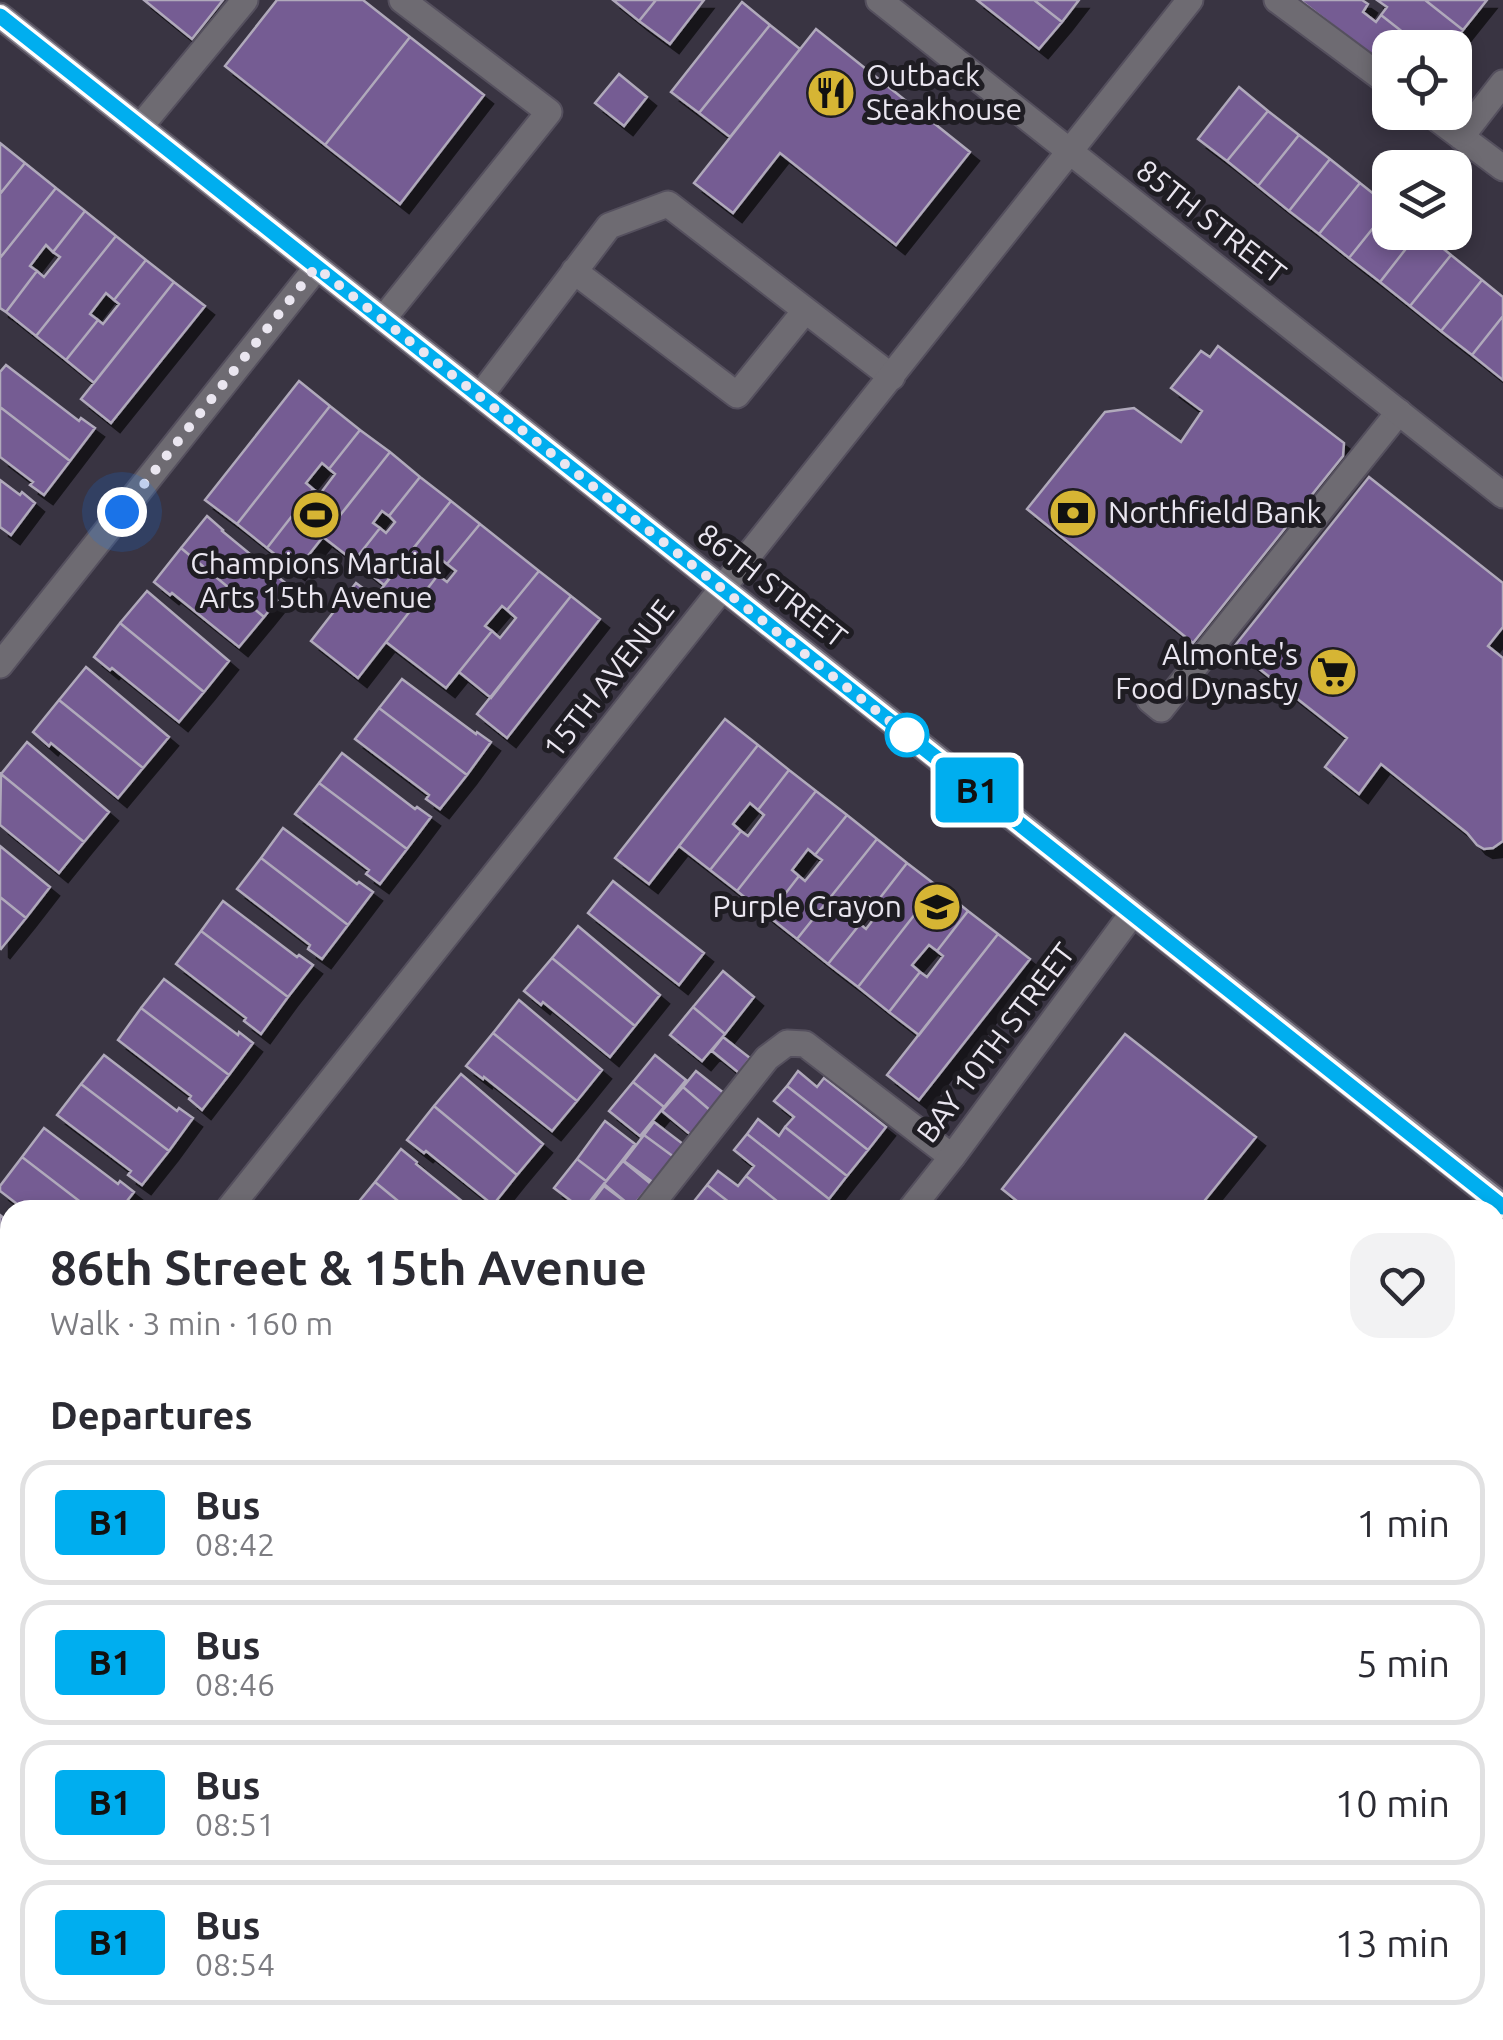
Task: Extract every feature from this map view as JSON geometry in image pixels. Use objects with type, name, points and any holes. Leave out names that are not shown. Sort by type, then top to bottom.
[{"type":"main road","name":"86TH STREET","points":[[0,16],[1495,1200]]},
{"type":"street","points":[[140,127],[245,0]]},
{"type":"street","points":[[383,319],[549,112],[402,0]]},
{"type":"street","name":"85TH STREET","points":[[878,0],[1503,494]]},
{"type":"street","name":"15TH AVENUE","points":[[241,1200],[1190,0]]},
{"type":"street","points":[[1276,0],[1372,71]]},
{"type":"street","points":[[1461,137],[1503,83]]},
{"type":"street","points":[[1452,130],[1503,168]]},
{"type":"street","points":[[480,396],[609,226],[668,204],[892,377]]},
{"type":"street","points":[[0,665],[316,267]]},
{"type":"street","points":[[574,271],[737,395],[806,310]]},
{"type":"street","points":[[1150,700],[1161,709],[1399,412]]},
{"type":"street","name":"BAY 10TH STREET","points":[[918,1200],[1132,914]]},
{"type":"street","points":[[655,1200],[767,1058],[786,1043],[805,1044],[952,1157]]},
{"type":"building","points":[[144,0],[223,0],[192,39]]},
{"type":"building","points":[[277,0],[363,0],[410,37],[325,145],[225,66]]},
{"type":"building","points":[[613,0],[656,0],[639,21]]},
{"type":"building","points":[[656,0],[704,0],[670,44],[639,21]]},
{"type":"building","points":[[977,0],[1034,0],[1062,22],[1039,49]]},
{"type":"building","points":[[1034,0],[1079,0],[1062,22]]},
{"type":"building","points":[[1300,0],[1362,0],[1368,4],[1363,12],[1376,22],[1381,15],[1400,30],[1372,30],[1372,56]]},
{"type":"building","points":[[1377,0],[1425,0],[1463,30],[1400,30],[1381,15],[1387,7]]},
{"type":"building","points":[[1425,0],[1487,0],[1463,30]]},
{"type":"building","points":[[742,2],[770,25],[699,113],[671,92]]},
{"type":"building","points":[[770,25],[800,49],[730,137],[699,113]]},
{"type":"building","name":"Outback Steakhouse","points":[[816,29],[970,152],[896,245],[780,153],[733,213],[694,183]]},
{"type":"building","points":[[410,37],[484,95],[400,204],[325,145]]},
{"type":"building","points":[[619,74],[647,97],[624,126],[595,103]]},
{"type":"building","points":[[1239,87],[1268,111],[1227,161],[1198,139]]},
{"type":"building","points":[[1268,111],[1299,135],[1258,186],[1227,161]]},
{"type":"building","points":[[1299,135],[1330,159],[1289,211],[1258,186]]},
{"type":"building","points":[[0,143],[25,163],[0,194]]},
{"type":"building","points":[[1330,159],[1360,183],[1319,234],[1289,211]]},
{"type":"building","points":[[25,163],[56,188],[0,258],[0,194]]},
{"type":"building","points":[[1360,183],[1372,193],[1372,229],[1349,258],[1319,234]]},
{"type":"building","points":[[56,188],[85,211],[53,252],[46,245],[30,266],[37,271],[6,312],[0,308],[0,258]]},
{"type":"building","points":[[85,211],[116,236],[36,336],[6,312],[37,271],[44,277],[60,257],[53,252]]},
{"type":"building","points":[[1372,229],[1372,250],[1405,250],[1380,282],[1349,258]]},
{"type":"building","points":[[116,236],[146,260],[114,300],[106,293],[90,314],[98,320],[66,360],[36,336]]},
{"type":"building","points":[[1405,250],[1445,250],[1451,255],[1410,306],[1380,282]]},
{"type":"building","points":[[1451,255],[1482,280],[1441,331],[1410,306]]},
{"type":"building","points":[[146,260],[174,282],[94,383],[66,360],[98,320],[103,324],[119,304],[114,300]]},
{"type":"building","points":[[1482,280],[1503,297],[1503,316],[1472,355],[1441,331]]},
{"type":"building","points":[[174,282],[205,306],[111,423],[81,399]]},
{"type":"building","points":[[1503,316],[1503,380],[1472,355]]},
{"type":"building","points":[[1218,346],[1344,443],[1343,456],[1193,643],[1027,509],[1105,412],[1134,408],[1181,442],[1202,411],[1171,388],[1201,351],[1210,357]]},
{"type":"building","points":[[6,365],[79,421],[81,418],[95,428],[70,461],[0,407],[0,372]]},
{"type":"building","points":[[299,381],[330,406],[237,524],[205,500]]},
{"type":"building","points":[[330,406],[360,430],[329,469],[322,463],[306,483],[313,489],[267,548],[237,524]]},
{"type":"building","points":[[0,407],[70,461],[44,495],[0,457]]},
{"type":"building","name":"Champions Martial Arts 15th Avenue","points":[[360,430],[390,452],[296,571],[267,548],[313,489],[320,494],[335,474],[329,469]]},
{"type":"building","points":[[390,452],[420,477],[389,516],[382,511],[373,523],[380,528],[354,561],[323,537]]},
{"type":"building","points":[[420,477],[451,501],[384,585],[354,561],[380,528],[386,533],[395,522],[389,516]]},
{"type":"building","points":[[1369,477],[1503,583],[1503,627],[1488,646],[1503,658],[1503,841],[1493,848],[1477,845],[1381,764],[1359,794],[1325,767],[1347,738],[1233,648]]},
{"type":"building","points":[[0,480],[35,503],[11,535],[0,527]]},
{"type":"building","points":[[451,501],[480,524],[447,564],[442,560],[433,571],[438,575],[358,678],[311,641],[356,583],[375,597]]},
{"type":"building","points":[[207,516],[289,586],[264,617],[181,548]]},
{"type":"building","points":[[480,524],[539,571],[507,610],[502,606],[485,626],[492,631],[446,688],[386,642],[438,575],[447,582],[456,571],[447,564]]},
{"type":"building","points":[[181,548],[264,617],[239,647],[154,582]]},
{"type":"building","points":[[539,571],[571,596],[491,698],[459,672],[492,631],[500,638],[516,618],[507,610]]},
{"type":"building","points":[[147,591],[229,661],[204,692],[120,623]]},
{"type":"building","points":[[571,596],[600,619],[507,738],[477,714]]},
{"type":"building","points":[[120,623],[204,692],[179,722],[94,657]]},
{"type":"building","points":[[86,667],[169,737],[143,768],[59,700]]},
{"type":"building","points":[[402,679],[491,742],[467,775],[379,708]]},
{"type":"building","points":[[59,700],[143,768],[118,798],[33,732]]},
{"type":"building","points":[[379,708],[467,775],[440,809],[426,799],[429,795],[355,739]]},
{"type":"building","points":[[725,719],[758,745],[649,884],[615,858]]},
{"type":"building","points":[[27,742],[109,812],[84,842],[1,774]]},
{"type":"building","points":[[758,745],[789,770],[758,810],[750,803],[733,824],[741,831],[710,870],[679,846]]},
{"type":"building","points":[[342,753],[431,817],[407,849],[319,783]]},
{"type":"building","points":[[789,770],[816,791],[737,891],[710,870],[741,831],[748,836],[764,815],[758,810]]},
{"type":"building","points":[[1,774],[84,842],[59,873],[0,825]]},
{"type":"building","points":[[319,783],[407,849],[380,884],[366,874],[369,870],[295,814]]},
{"type":"building","points":[[816,791],[847,815],[815,855],[808,849],[792,870],[799,876],[768,916],[737,891]]},
{"type":"building","points":[[847,815],[877,839],[797,939],[768,916],[799,876],[805,881],[822,860],[815,855]]},
{"type":"building","points":[[283,828],[373,892],[348,925],[261,858]]},
{"type":"building","points":[[877,839],[907,863],[876,903],[869,897],[852,918],[860,924],[828,964],[797,939]]},
{"type":"building","points":[[0,846],[50,887],[26,918],[0,897]]},
{"type":"building","points":[[261,858],[348,925],[322,959],[308,949],[310,945],[237,889]]},
{"type":"building","points":[[907,863],[937,886],[858,987],[828,964],[860,924],[866,929],[882,908],[876,903]]},
{"type":"building","points":[[613,881],[704,953],[679,985],[588,913]]},
{"type":"building","points":[[937,886],[968,911],[937,951],[929,945],[912,965],[920,972],[889,1012],[858,987]]},
{"type":"building","points":[[0,897],[26,918],[1,949],[0,948]]},
{"type":"building","points":[[223,901],[313,965],[288,997],[201,931]]},
{"type":"building","points":[[968,911],[998,934],[919,1035],[889,1012],[920,972],[927,977],[943,956],[937,951]]},
{"type":"building","points":[[578,926],[660,995],[635,1026],[552,958]]},
{"type":"building","points":[[201,931],[288,997],[261,1034],[176,964]]},
{"type":"building","points":[[998,934],[1030,959],[919,1100],[887,1075]]},
{"type":"building","points":[[552,958],[635,1026],[610,1057],[524,991]]},
{"type":"building","points":[[723,971],[754,997],[725,1034],[693,1007]]},
{"type":"building","points":[[164,979],[253,1043],[229,1075],[141,1008]]},
{"type":"building","points":[[519,1000],[602,1070],[577,1101],[493,1033]]},
{"type":"building","points":[[693,1007],[725,1034],[702,1061],[670,1035]]},
{"type":"building","points":[[141,1008],[229,1075],[202,1110],[189,1099],[191,1096],[118,1040]]},
{"type":"building","points":[[493,1033],[577,1101],[552,1131],[466,1066]]},
{"type":"building","points":[[1125,1034],[1256,1137],[1205,1200],[1016,1200],[1002,1189]]},
{"type":"building","points":[[723,1037],[750,1058],[739,1073],[712,1051]]},
{"type":"building","points":[[104,1055],[177,1111],[179,1108],[193,1118],[169,1151],[81,1084]]},
{"type":"building","points":[[655,1055],[686,1080],[664,1107],[633,1082]]},
{"type":"building","points":[[696,1071],[725,1094],[711,1111],[683,1087]]},
{"type":"building","points":[[798,1071],[817,1087],[824,1078],[886,1127],[868,1150],[787,1086]]},
{"type":"building","points":[[461,1074],[543,1144],[517,1175],[434,1106]]},
{"type":"building","points":[[633,1082],[664,1107],[640,1136],[609,1111]]},
{"type":"building","points":[[81,1084],[169,1151],[142,1185],[128,1175],[131,1171],[57,1115]]},
{"type":"building","points":[[787,1086],[868,1150],[847,1176],[785,1127],[794,1117],[774,1101]]},
{"type":"building","points":[[683,1087],[711,1111],[691,1135],[662,1111]]},
{"type":"building","points":[[434,1106],[517,1175],[497,1200],[487,1200],[407,1140]]},
{"type":"building","points":[[758,1119],[779,1136],[785,1127],[847,1176],[829,1199],[747,1134]]},
{"type":"building","points":[[605,1121],[635,1144],[606,1181],[577,1159]]},
{"type":"building","points":[[654,1122],[683,1144],[674,1157],[644,1135]]},
{"type":"building","points":[[44,1128],[134,1192],[128,1200],[78,1200],[22,1157]]},
{"type":"building","points":[[747,1134],[829,1199],[776,1200],[746,1176],[754,1166],[734,1150]]},
{"type":"building","points":[[644,1135],[674,1157],[654,1183],[624,1161]]},
{"type":"building","points":[[401,1149],[461,1200],[397,1200],[375,1182]]},
{"type":"building","points":[[22,1157],[78,1200],[12,1200],[0,1191]]},
{"type":"building","points":[[577,1159],[606,1181],[591,1200],[570,1200],[554,1188]]},
{"type":"building","points":[[623,1161],[651,1184],[638,1200],[623,1200],[604,1184]]},
{"type":"building","points":[[718,1171],[738,1186],[746,1176],[776,1200],[726,1200],[707,1185]]},
{"type":"building","points":[[375,1182],[397,1200],[360,1200]]},
{"type":"building","points":[[707,1185],[726,1200],[695,1200]]},
{"type":"building","points":[[604,1186],[623,1200],[593,1200]]},
{"type":"bus line","name":"B1","points":[[0,16],[1494,1200]]},
{"type":"place","name":"Outback Steakhouse","points":[[831,93]]},
{"type":"place","name":"Northfield Bank","points":[[1073,513]]},
{"type":"place","name":"Champions Martial Arts 15th Avenue","points":[[316,515]]},
{"type":"place","name":"Almonte's Food Dynasty","points":[[1333,672]]},
{"type":"place","name":"Purple Crayon","points":[[937,907]]},
{"type":"route","points":[[122,512],[316,267],[907,735]]}]
